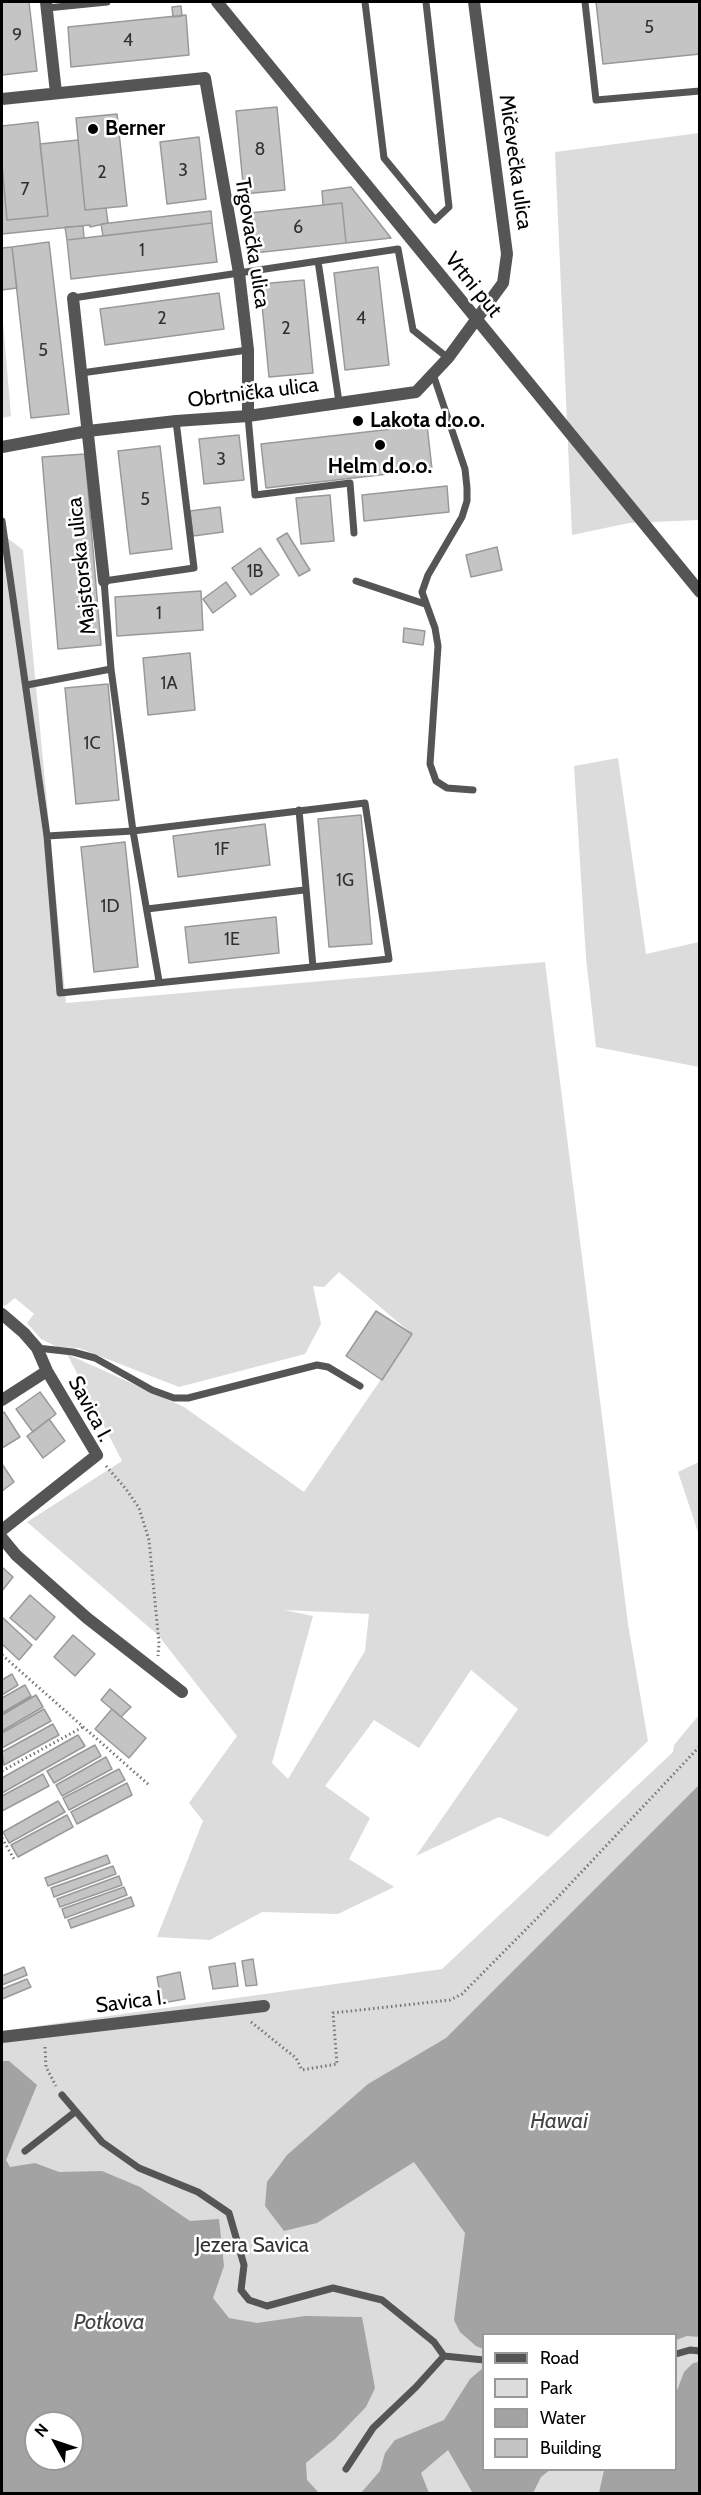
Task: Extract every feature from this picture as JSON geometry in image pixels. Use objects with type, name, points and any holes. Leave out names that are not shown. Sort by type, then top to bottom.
[{"type":"street","name":"Vrtni put","points":[[217,2],[699,592]]},
{"type":"street","name":"Mičevečka ulica","points":[[474,2],[507,254],[503,283],[477,321]]},
{"type":"street","points":[[2,99],[56,93],[46,5]]},
{"type":"street","name":"Trgovačka ulica","points":[[56,93],[205,78],[239,273],[248,350],[248,416]]},
{"type":"street","name":"Majstorska ulica","points":[[74,298],[104,581]]},
{"type":"street","name":"Obrtnička ulica","points":[[2,447],[88,432],[177,421],[248,416],[416,393],[477,321]]},
{"type":"street","name":"Savica I.","points":[[2,1314],[37,1348],[47,1371],[97,1455],[2,1530]]},
{"type":"street","name":"Savica I.","points":[[2,1400],[47,1371]]},
{"type":"street","points":[[2,1538],[16,1556],[78,1610],[182,1692]]},
{"type":"street","name":"Savica I.","points":[[2,2037],[264,2006]]},
{"type":"lane","points":[[46,5],[107,2]]},
{"type":"lane","points":[[365,2],[384,158],[435,220],[449,207],[426,2]]},
{"type":"lane","points":[[585,2],[596,100],[699,91]]},
{"type":"lane","points":[[74,298],[398,249],[412,330],[447,358]]},
{"type":"lane","points":[[318,261],[339,402]]},
{"type":"lane","points":[[81,373],[248,350]]},
{"type":"lane","points":[[434,374],[465,469],[467,501],[462,517],[424,583],[422,592],[424,604],[435,628],[438,646],[431,772],[436,781],[447,788],[473,790]]},
{"type":"lane","points":[[248,416],[255,495],[350,483],[354,533]]},
{"type":"lane","points":[[104,581],[194,568],[177,421]]},
{"type":"lane","points":[[2,521],[47,836],[60,993],[389,959],[366,803],[132,831],[47,836]]},
{"type":"lane","name":"Majstorska ulica","points":[[104,581],[111,669],[132,831],[159,981]]},
{"type":"lane","points":[[356,581],[424,604]]},
{"type":"lane","points":[[27,685],[111,669]]},
{"type":"lane","points":[[298,810],[313,967]]},
{"type":"lane","points":[[147,909],[304,890]]},
{"type":"lane","points":[[37,1348],[73,1352],[95,1358],[152,1390],[174,1398],[188,1398],[317,1365],[328,1367],[360,1386]]},
{"type":"lane","points":[[62,2095],[102,2142],[139,2168],[198,2192],[229,2213],[244,2265],[241,2290],[249,2300],[267,2306],[333,2288],[382,2300],[434,2342],[444,2356],[482,2360]]},
{"type":"lane","points":[[26,2151],[75,2112]]},
{"type":"lane","points":[[677,2353],[699,2350]]},
{"type":"lane","points":[[346,2469],[372,2428],[416,2387],[444,2356]]},
{"type":"path","points":[[97,1455],[139,1508],[148,1540],[159,1643],[156,1672]]},
{"type":"path","points":[[2,1655],[150,1785]]},
{"type":"path","points":[[2,1771],[83,1727]]},
{"type":"path","points":[[242,2023],[252,2022],[296,2058],[302,2070],[337,2064],[333,2013],[450,2000],[462,1994],[558,1897],[699,1746]]},
{"type":"path","points":[[2,1838],[14,1858]]},
{"type":"path","points":[[45,2047],[46,2067],[62,2095]]},
{"type":"green space","points":[[699,133],[699,520],[629,523],[572,535],[555,152]]},
{"type":"green space","points":[[2,310],[11,416],[2,418]]},
{"type":"green space","points":[[2,534],[23,550],[66,1003],[545,962],[628,1624],[648,1741],[548,1837],[499,1817],[416,1856],[518,1709],[471,1670],[419,1748],[374,1720],[325,1786],[370,1818],[349,1859],[394,1887],[338,1914],[262,1912],[210,1940],[157,1937],[203,1821],[189,1803],[237,1736],[158,1635],[27,1522],[122,1461],[67,1354],[184,1407],[304,1492],[412,1334],[339,1272],[324,1287],[313,1286],[321,1324],[305,1354],[179,1387],[79,1348],[57,1347],[41,1339],[27,1323],[34,1314],[15,1298],[5,1306],[2,1304]],"holes":[[[284,1610],[369,1614],[365,1651],[288,1779],[272,1763],[313,1616]]]},
{"type":"green space","points":[[618,758],[646,954],[699,942],[699,1067],[596,1047],[586,958],[574,766]]},
{"type":"green space","points":[[699,1462],[699,1535],[678,1472]]},
{"type":"green space","name":"Jezera Savica","points":[[699,1715],[699,2493],[2,2493],[2,2031],[442,1969],[673,1752],[674,1745]]},
{"type":"water","name":"Hawai","points":[[699,1785],[699,2337],[687,2336],[677,2340],[677,2333],[482,2333],[482,2349],[476,2346],[460,2332],[454,2320],[465,2233],[414,2162],[317,2223],[284,2231],[265,2206],[267,2182],[287,2155],[368,2084],[446,2038]]},
{"type":"water","name":"Potkova","points":[[2,2061],[9,2061],[37,2085],[6,2160],[10,2167],[35,2163],[59,2172],[102,2171],[140,2187],[190,2221],[219,2219],[224,2266],[213,2298],[229,2318],[257,2323],[305,2316],[362,2317],[375,2388],[366,2407],[335,2439],[306,2463],[307,2480],[319,2493],[2,2493]]},
{"type":"water","points":[[699,2362],[699,2493],[599,2493],[604,2471],[677,2471],[677,2390],[684,2372],[693,2363]]},
{"type":"water","points":[[482,2369],[482,2471],[549,2471],[541,2477],[533,2493],[471,2493],[448,2450],[421,2473],[429,2493],[361,2493],[380,2471],[385,2453],[395,2440],[444,2420],[470,2379]]},
{"type":"building","points":[[2,2],[29,2],[37,71],[2,75]]},
{"type":"building","points":[[596,2],[700,2],[700,54],[603,64]]},
{"type":"building","points":[[181,6],[182,16],[173,17],[172,7]]},
{"type":"building","points":[[186,15],[189,55],[71,67],[68,27]]},
{"type":"building","points":[[277,107],[285,190],[244,194],[236,111]]},
{"type":"building","points":[[117,114],[127,206],[85,210],[76,118]]},
{"type":"building","points":[[38,122],[48,216],[7,220],[2,165],[2,126]]},
{"type":"building","points":[[199,137],[206,199],[167,204],[160,142]]},
{"type":"building","points":[[78,140],[85,210],[106,208],[108,223],[90,227],[90,225],[2,234],[2,165],[7,220],[48,216],[40,144]]},
{"type":"building","points":[[351,187],[391,238],[346,243],[342,203],[323,205],[322,191]]},
{"type":"building","points":[[342,203],[346,243],[254,253],[250,213]]},
{"type":"building","points":[[211,211],[212,223],[103,236],[101,224]]},
{"type":"building","points":[[212,223],[217,262],[71,279],[67,240]]},
{"type":"building","points":[[83,226],[84,238],[67,240],[65,227]]},
{"type":"building","points":[[49,242],[69,414],[31,418],[12,247]]},
{"type":"building","points":[[12,247],[17,288],[2,290],[2,248]]},
{"type":"building","points":[[378,267],[389,365],[345,370],[334,273]]},
{"type":"building","points":[[304,280],[313,373],[269,377],[260,284]]},
{"type":"building","points":[[219,293],[224,329],[105,345],[100,309]]},
{"type":"building","points":[[427,425],[432,469],[266,488],[261,444]]},
{"type":"building","points":[[239,435],[244,480],[204,484],[199,439]]},
{"type":"building","points":[[160,446],[172,549],[130,554],[118,451]]},
{"type":"building","points":[[85,454],[101,645],[58,649],[42,457]]},
{"type":"building","points":[[447,486],[449,512],[364,521],[362,495]]},
{"type":"building","points":[[330,495],[334,541],[301,544],[296,498]]},
{"type":"building","points":[[220,507],[223,532],[193,536],[190,511]]},
{"type":"building","points":[[287,533],[310,570],[299,576],[277,539]]},
{"type":"building","points":[[497,547],[502,570],[471,577],[466,555]]},
{"type":"building","points":[[260,548],[279,575],[251,595],[232,568]]},
{"type":"building","points":[[226,582],[236,596],[213,613],[203,599]]},
{"type":"building","points":[[201,591],[203,630],[117,636],[115,597]]},
{"type":"building","points":[[404,628],[425,631],[423,645],[403,642]]},
{"type":"building","points":[[190,653],[195,710],[148,715],[143,658]]},
{"type":"building","points":[[108,684],[119,800],[76,804],[65,688]]},
{"type":"building","points":[[361,815],[372,944],[329,947],[318,819]]},
{"type":"building","points":[[265,824],[270,865],[178,877],[173,836]]},
{"type":"building","points":[[125,842],[138,967],[94,972],[81,847]]},
{"type":"building","points":[[276,917],[279,953],[189,963],[185,927]]},
{"type":"building","points":[[376,1311],[412,1334],[382,1380],[346,1356]]},
{"type":"building","points":[[40,1392],[56,1414],[33,1432],[16,1409]]},
{"type":"building","points":[[4,1412],[20,1437],[2,1448],[2,1414]]},
{"type":"building","points":[[49,1419],[65,1441],[43,1458],[27,1436]]},
{"type":"building","points":[[2,1464],[14,1482],[2,1491]]},
{"type":"building","points":[[2,1567],[13,1577],[2,1591]]},
{"type":"building","points":[[30,1595],[55,1617],[36,1640],[10,1618]]},
{"type":"building","points":[[2,1617],[32,1645],[19,1660],[2,1644]]},
{"type":"building","points":[[73,1635],[95,1654],[75,1676],[54,1657]]},
{"type":"building","points":[[12,1674],[18,1685],[2,1695],[2,1680]]},
{"type":"building","points":[[25,1685],[31,1696],[2,1713],[2,1698]]},
{"type":"building","points":[[110,1689],[131,1707],[121,1717],[101,1700]]},
{"type":"building","points":[[36,1695],[43,1707],[2,1731],[2,1715]]},
{"type":"building","points":[[44,1709],[51,1721],[2,1748],[2,1733]]},
{"type":"building","points":[[112,1709],[146,1738],[129,1758],[95,1729]]},
{"type":"building","points":[[53,1724],[59,1735],[4,1765],[2,1752]]},
{"type":"building","points":[[78,1735],[85,1746],[2,1793],[2,1778]]},
{"type":"building","points":[[95,1745],[101,1756],[54,1783],[47,1771]]},
{"type":"building","points":[[106,1757],[112,1769],[62,1796],[56,1785]]},
{"type":"building","points":[[119,1769],[125,1780],[69,1810],[63,1798]]},
{"type":"building","points":[[43,1774],[49,1786],[2,1811],[2,1796]]},
{"type":"building","points":[[127,1783],[132,1795],[77,1824],[71,1812]]},
{"type":"building","points":[[58,1801],[65,1812],[9,1843],[3,1832]]},
{"type":"building","points":[[67,1815],[73,1827],[18,1857],[11,1845]]},
{"type":"building","points":[[107,1855],[110,1863],[48,1886],[45,1878]]},
{"type":"building","points":[[113,1866],[116,1874],[54,1897],[51,1888]]},
{"type":"building","points":[[119,1876],[122,1885],[60,1907],[57,1899]]},
{"type":"building","points":[[124,1887],[127,1895],[65,1918],[62,1909]]},
{"type":"building","points":[[131,1897],[134,1906],[71,1928],[68,1920]]},
{"type":"building","points":[[253,1959],[257,1985],[246,1986],[242,1961]]},
{"type":"building","points":[[235,1963],[238,1986],[213,1989],[209,1967]]},
{"type":"building","points":[[24,1967],[27,1975],[2,1985],[2,1976]]},
{"type":"building","points":[[180,1972],[185,1999],[162,2003],[157,1977]]},
{"type":"building","points":[[27,1979],[31,1987],[2,1999],[2,1989]]},
{"type":"place","name":"Berner","points":[[93,129]]},
{"type":"place","name":"Lakota d.o.o.","points":[[358,421]]},
{"type":"place","name":"Helm d.o.o.","points":[[380,445]]}]
